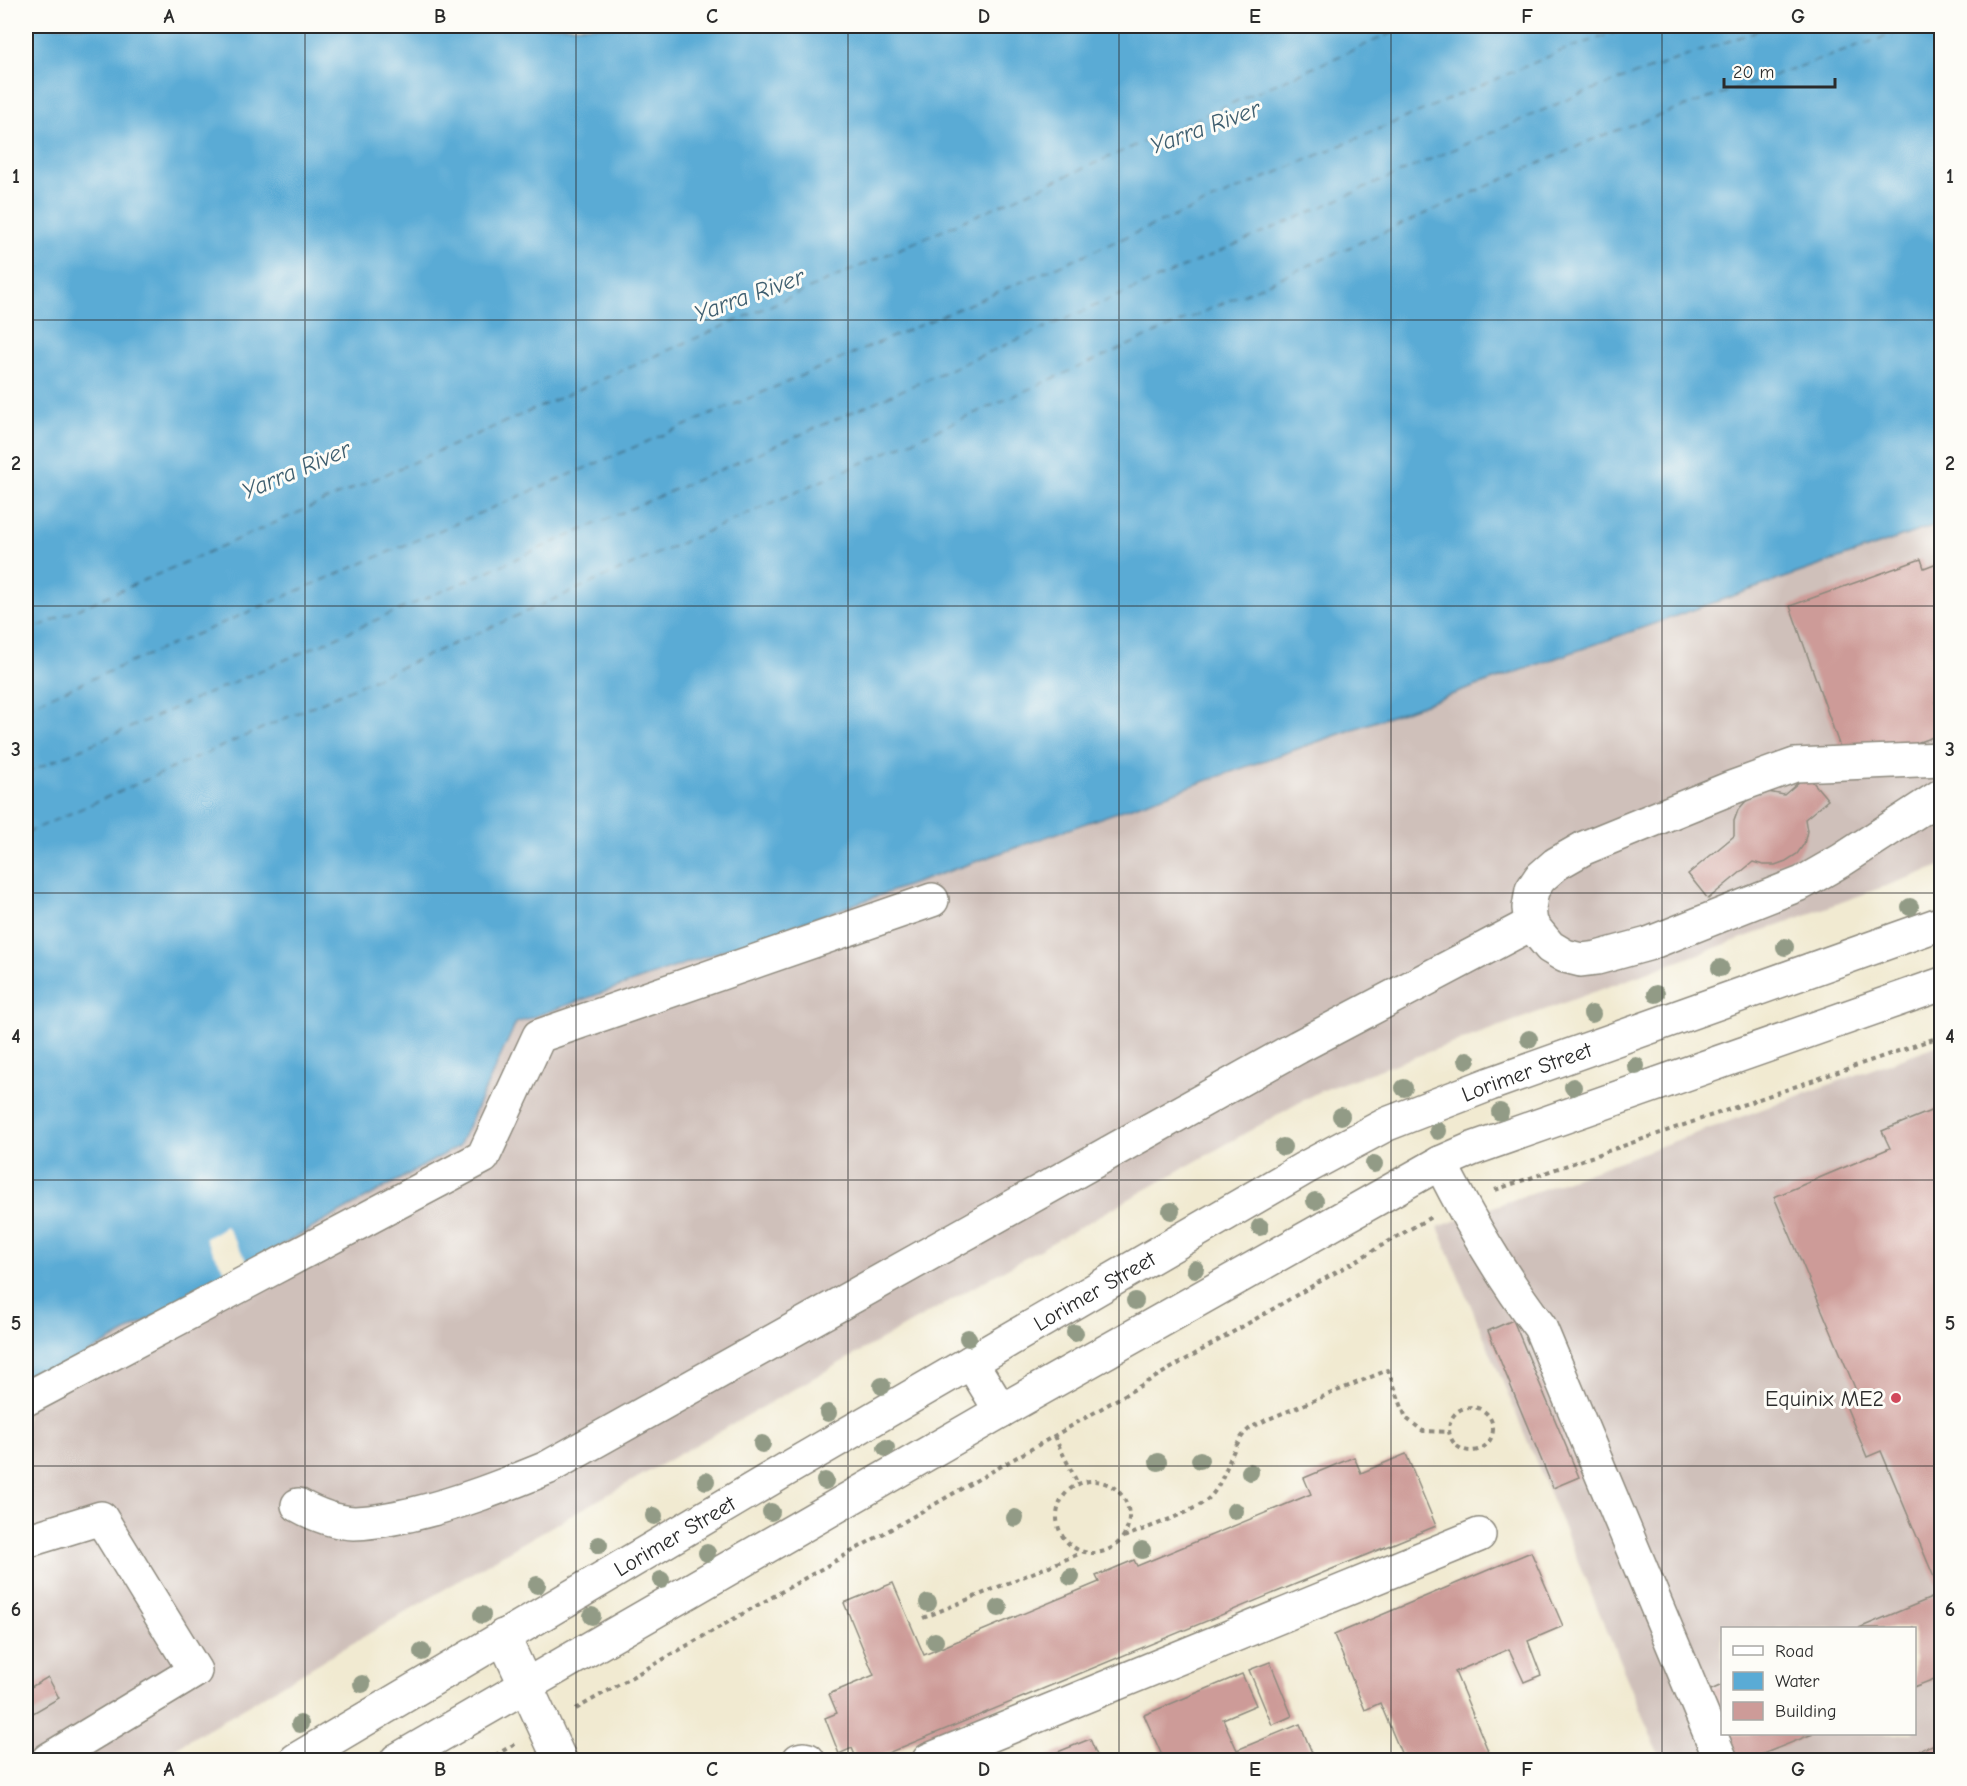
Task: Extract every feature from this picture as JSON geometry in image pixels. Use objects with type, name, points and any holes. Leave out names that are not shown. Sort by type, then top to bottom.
[{"type":"main road","points":[[1941,759],[1795,765],[1731,788],[1584,848],[1556,864],[1540,878],[1532,890],[1529,908],[1531,924],[1550,947],[1565,956],[1581,960],[1598,958],[1648,944],[1802,883],[1842,860],[1941,795]]},
{"type":"main road","points":[[26,1399],[483,1157],[539,1036],[932,900]]},
{"type":"main road","name":"Lorimer Street","points":[[296,1761],[503,1636],[971,1362],[1305,1168],[1387,1124],[1490,1084],[1941,923]]},
{"type":"main road","points":[[298,1505],[315,1515],[330,1520],[354,1523],[391,1519],[444,1507],[547,1468],[1298,1047],[1531,924]]},
{"type":"main road","points":[[397,1761],[1001,1412],[1440,1163],[1472,1149],[1941,984]]},
{"type":"main road","points":[[1440,1163],[1467,1217],[1519,1299],[1540,1327],[1720,1761]]},
{"type":"main road","points":[[971,1362],[1001,1412]]},
{"type":"main road","points":[[26,1541],[101,1518],[195,1671],[48,1761]]},
{"type":"main road","points":[[929,1761],[1479,1535]]},
{"type":"main road","points":[[503,1636],[560,1761]]},
{"type":"main road","points":[[800,1761],[803,1759],[807,1761]]},
{"type":"path","points":[[488,1761],[1460,1202],[1941,1036]]},
{"type":"path","points":[[1124,1537],[1197,1507],[1208,1499],[1224,1476],[1240,1441],[1249,1429],[1388,1370],[1406,1418],[1423,1431],[1449,1432]]},
{"type":"path","points":[[1469,1407],[1482,1410],[1491,1420],[1493,1427],[1489,1441],[1470,1451],[1456,1445],[1449,1432],[1452,1418],[1462,1409],[1469,1407]]},
{"type":"path","points":[[1054,1436],[1078,1484]]},
{"type":"path","points":[[1101,1481],[1112,1486],[1127,1503],[1130,1515],[1124,1537],[1107,1551],[1094,1554],[1081,1552],[1062,1537],[1057,1526],[1056,1513],[1060,1501],[1078,1484],[1101,1481]]},
{"type":"path","points":[[923,1618],[1081,1552]]},
{"type":"shaded area","points":[[1941,523],[1941,866],[1318,1092],[533,1537],[155,1760],[26,1760],[26,1388],[459,1146],[516,1023]]},
{"type":"shaded area","points":[[1941,1044],[1941,1760],[1661,1760],[1438,1227]]},
{"type":"water","name":"Yarra River","points":[[26,26],[1941,26],[1941,523],[516,1023],[459,1146],[26,1388]]},
{"type":"pier","points":[[226,1226],[249,1264],[228,1276],[205,1239]]},
{"type":"building","points":[[1921,559],[1924,568],[1942,561],[1942,700],[1935,702],[1942,721],[1942,734],[1847,767],[1790,606]]},
{"type":"building","points":[[1807,775],[1828,800],[1805,819],[1807,831],[1804,844],[1797,854],[1775,865],[1753,862],[1708,899],[1688,874],[1734,836],[1734,821],[1738,810],[1756,795],[1768,792],[1784,795]]},
{"type":"building","name":"Equinix ME2","points":[[1938,1108],[1942,1115],[1942,1676],[1916,1686],[1916,1627],[1861,1627],[1941,1594],[1881,1451],[1867,1457],[1844,1401],[1858,1395],[1774,1197],[1890,1148],[1882,1131]]},
{"type":"building","points":[[1513,1320],[1579,1477],[1553,1488],[1488,1331]]},
{"type":"building","points":[[1406,1454],[1436,1526],[871,1760],[857,1760],[852,1748],[839,1754],[825,1718],[837,1713],[829,1694],[874,1675],[844,1603],[893,1583],[924,1655],[1099,1582],[1096,1576],[1134,1560],[1137,1566],[1311,1494],[1304,1478],[1354,1457],[1361,1473]]},
{"type":"building","points":[[1531,1552],[1563,1626],[1528,1641],[1541,1675],[1524,1682],[1509,1649],[1455,1672],[1492,1760],[1404,1760],[1380,1703],[1365,1710],[1334,1635]]},
{"type":"building","points":[[1270,1662],[1292,1716],[1272,1725],[1249,1670]]},
{"type":"building","points":[[1242,1674],[1256,1705],[1223,1719],[1237,1750],[1300,1724],[1315,1760],[1164,1760],[1144,1715]]},
{"type":"building","points":[[48,1677],[59,1698],[28,1716],[26,1690]]},
{"type":"building","points":[[1721,1685],[1721,1735],[1810,1735],[1748,1760],[1730,1760],[1702,1694]]},
{"type":"building","points":[[1090,1739],[1099,1760],[1038,1760]]},
{"type":"building","points":[[1942,1741],[1942,1760],[1896,1760]]},
{"type":"ferry route","points":[[26,632],[1408,26]]},
{"type":"ferry route","points":[[26,707],[1564,50],[1634,26]]},
{"type":"ferry route","points":[[26,773],[1580,94],[1771,26]]},
{"type":"ferry route","points":[[26,833],[1601,136],[1916,26]]},
{"type":"place","name":"Equinix ME2","points":[[1896,1398]]}]
